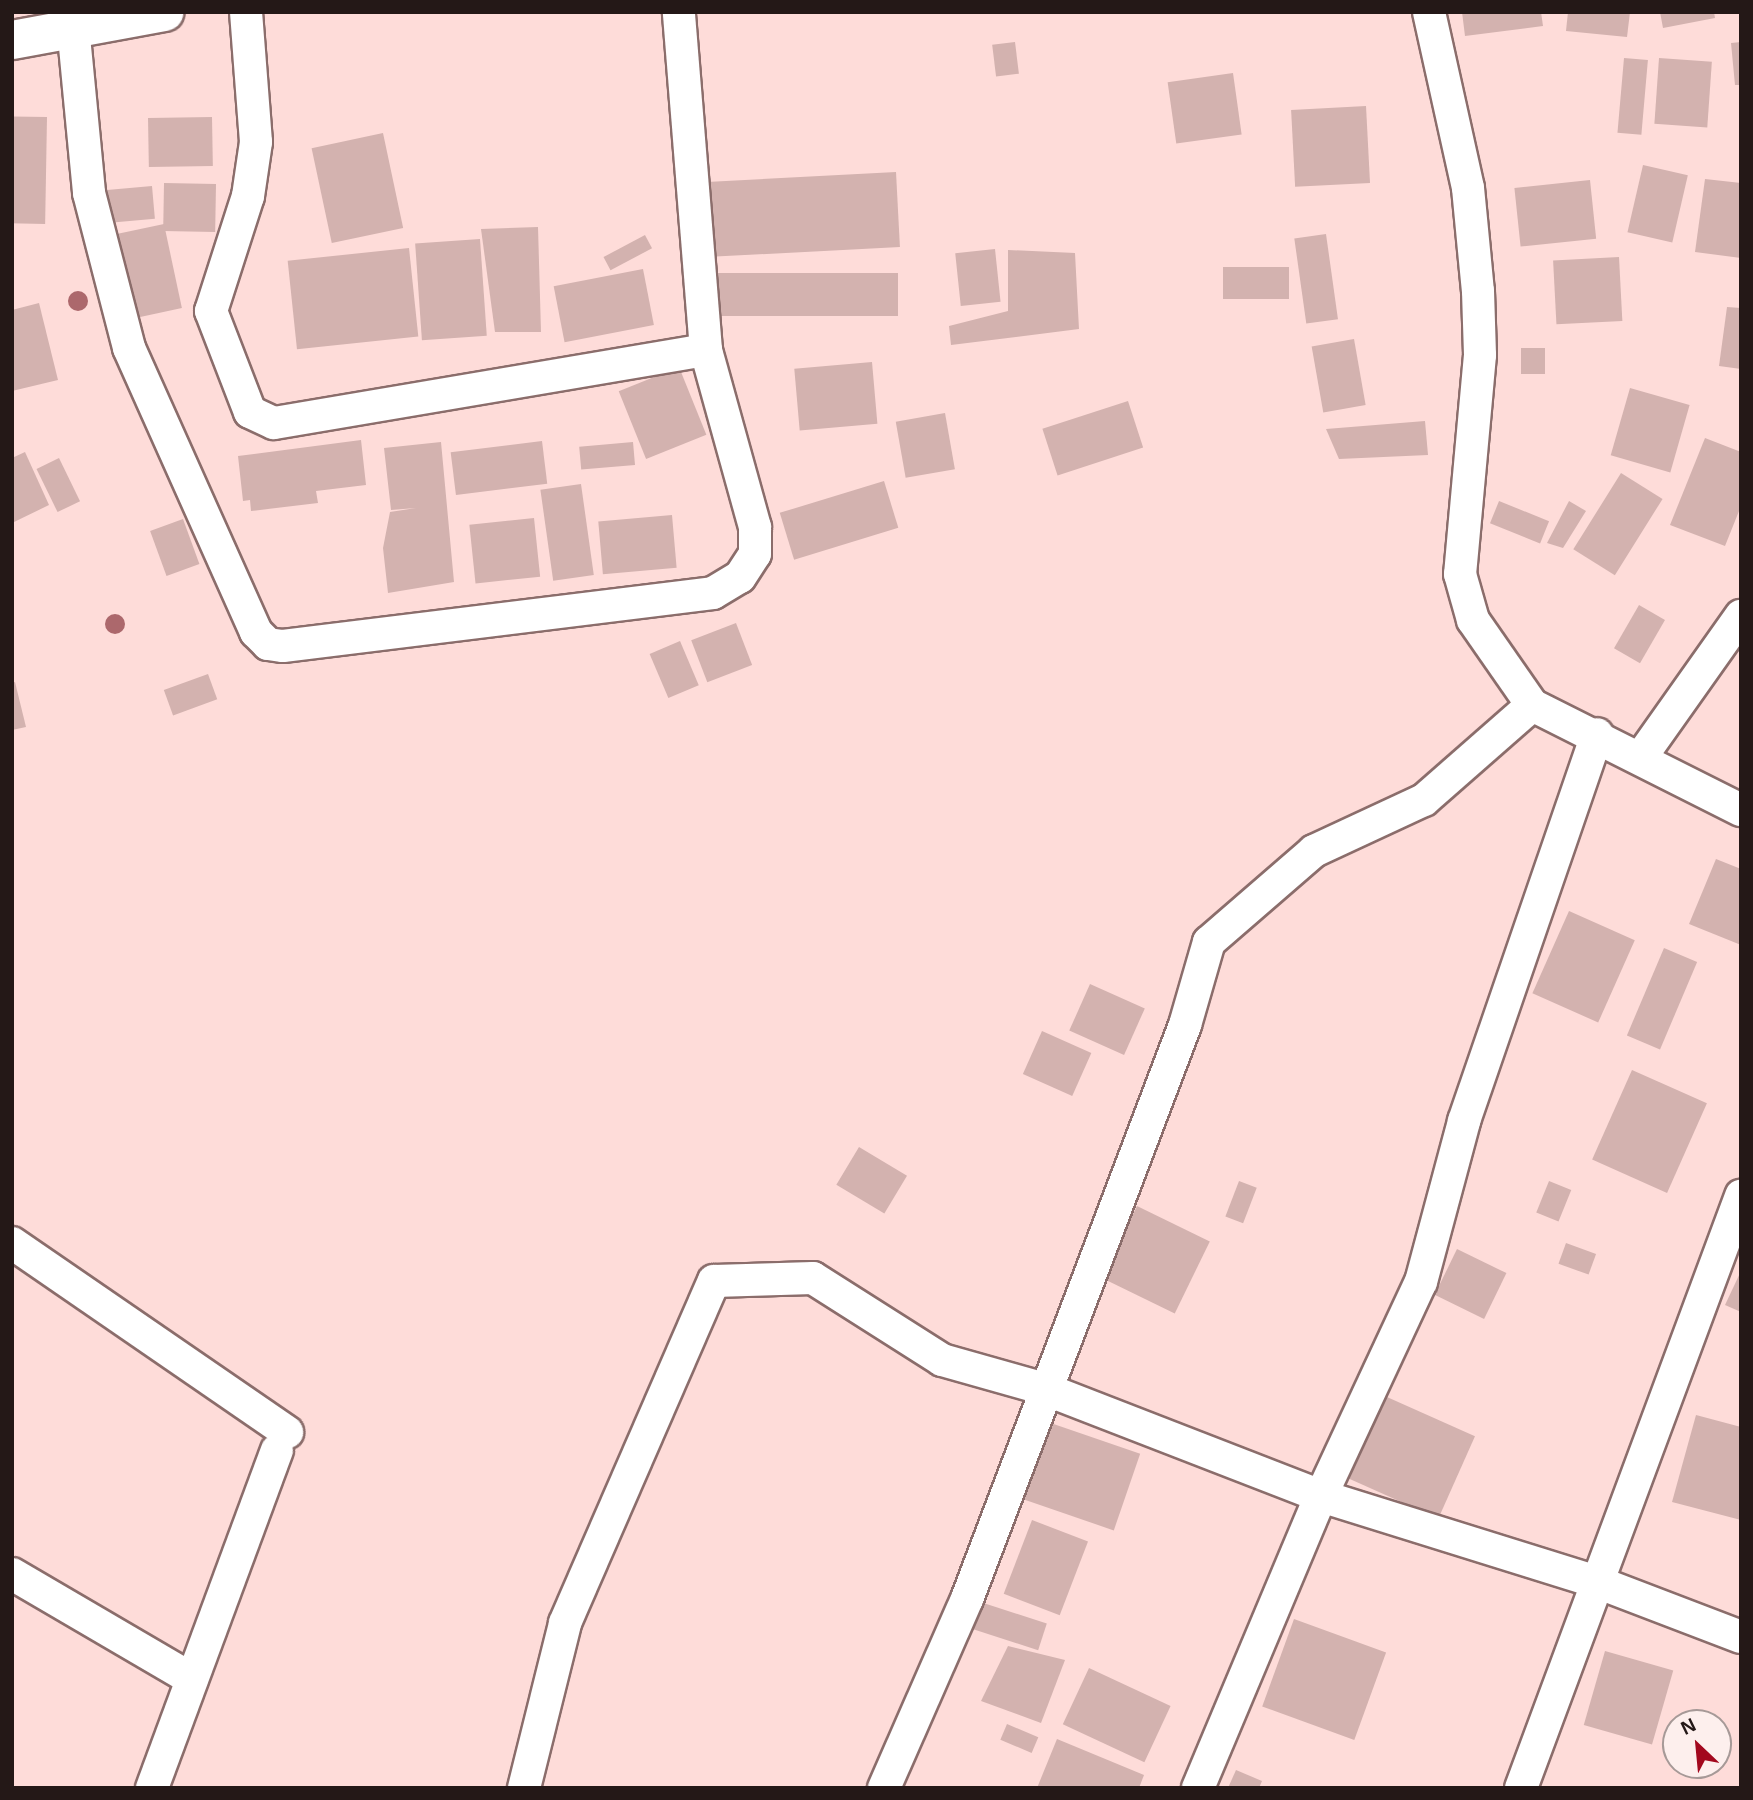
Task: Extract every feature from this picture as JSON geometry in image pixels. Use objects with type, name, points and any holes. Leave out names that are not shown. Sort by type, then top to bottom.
[{"type":"main road","points":[[12,40],[73,26],[164,12]]},
{"type":"street","points":[[246,12],[256,142],[248,196],[211,311],[250,412],[274,423],[706,349]]},
{"type":"street","points":[[73,26],[89,193],[123,330],[256,632],[268,644],[713,593],[740,578],[755,554],[755,527],[706,349],[679,12]]},
{"type":"street","points":[[1429,12],[1468,188],[1478,291],[1480,355],[1460,574],[1473,620],[1532,705],[1597,734],[1741,810]]},
{"type":"street","points":[[1642,757],[1741,616]]},
{"type":"street","points":[[884,1788],[967,1599],[1185,1025],[1209,942],[1314,851],[1424,800],[1532,705]]},
{"type":"street","points":[[1198,1788],[1321,1496],[1421,1283],[1464,1121],[1597,734]]},
{"type":"street","points":[[1521,1788],[1741,1196]]},
{"type":"street","points":[[12,1243],[282,1441],[152,1788]]},
{"type":"street","points":[[524,1788],[565,1623],[714,1281],[813,1278],[942,1360],[1045,1389],[1321,1496],[1597,1582],[1741,1636]]},
{"type":"street","points":[[12,1574],[192,1679]]},
{"type":"building","points":[[1462,12],[1541,12],[1543,26],[1465,36]]},
{"type":"building","points":[[1568,12],[1630,12],[1627,37],[1566,31]]},
{"type":"building","points":[[1660,12],[1714,12],[1715,18],[1663,28]]},
{"type":"building","points":[[1015,42],[1019,74],[996,77],[992,45]]},
{"type":"building","points":[[1741,42],[1741,85],[1735,85],[1731,43]]},
{"type":"building","points":[[1624,58],[1648,60],[1641,135],[1617,133]]},
{"type":"building","points":[[1659,58],[1712,62],[1707,128],[1654,124]]},
{"type":"building","points":[[1233,73],[1242,134],[1176,144],[1168,82]]},
{"type":"building","points":[[1366,106],[1370,183],[1295,187],[1291,110]]},
{"type":"building","points":[[12,116],[47,117],[45,224],[12,223]]},
{"type":"building","points":[[212,117],[213,166],[149,167],[148,118]]},
{"type":"building","points":[[383,133],[403,228],[332,243],[312,148]]},
{"type":"building","points":[[1643,165],[1688,175],[1672,243],[1627,232]]},
{"type":"building","points":[[896,172],[900,247],[701,257],[697,182]]},
{"type":"building","points":[[1705,179],[1741,183],[1741,258],[1695,252]]},
{"type":"building","points":[[1590,180],[1596,239],[1521,247],[1514,188]]},
{"type":"building","points":[[164,183],[216,184],[215,232],[163,231]]},
{"type":"building","points":[[152,186],[155,219],[110,223],[107,190]]},
{"type":"building","points":[[164,224],[182,308],[125,320],[107,236]]},
{"type":"building","points":[[538,227],[541,332],[495,332],[481,229]]},
{"type":"building","points":[[1326,234],[1338,319],[1306,324],[1294,238]]},
{"type":"building","points":[[645,235],[652,248],[611,270],[604,257]]},
{"type":"building","points":[[480,239],[487,336],[422,340],[415,244]]},
{"type":"building","points":[[409,248],[418,337],[297,349],[288,261]]},
{"type":"building","points":[[995,249],[1001,302],[961,306],[955,253]]},
{"type":"building","points":[[1008,250],[1075,253],[1079,329],[951,345],[949,326],[1008,311]]},
{"type":"building","points":[[1619,257],[1622,321],[1556,324],[1553,260]]},
{"type":"building","points":[[1223,267],[1289,267],[1289,299],[1223,299]]},
{"type":"building","points":[[643,269],[654,325],[565,342],[554,286]]},
{"type":"building","points":[[713,273],[898,273],[898,316],[713,316]]},
{"type":"building","points":[[39,303],[58,380],[12,391],[12,310]]},
{"type":"building","points":[[1727,307],[1741,308],[1741,369],[1719,366]]},
{"type":"building","points":[[1354,339],[1366,405],[1323,412],[1312,346]]},
{"type":"building","points":[[1521,348],[1545,348],[1545,374],[1521,374]]},
{"type":"building","points":[[872,362],[877,424],[800,431],[794,369]]},
{"type":"building","points":[[679,367],[706,435],[646,459],[619,391]]},
{"type":"building","points":[[1630,388],[1690,405],[1670,472],[1611,455]]},
{"type":"building","points":[[1128,401],[1143,448],[1058,475],[1042,429]]},
{"type":"building","points":[[945,413],[955,469],[906,478],[896,422]]},
{"type":"building","points":[[1425,421],[1428,455],[1339,459],[1326,429]]},
{"type":"building","points":[[1705,438],[1741,452],[1741,506],[1725,546],[1670,525]]},
{"type":"building","points":[[361,440],[366,485],[316,491],[318,503],[251,511],[250,500],[243,501],[238,456]]},
{"type":"building","points":[[542,441],[547,484],[456,495],[451,452]]},
{"type":"building","points":[[441,442],[454,582],[388,593],[383,548],[390,512],[416,508],[391,510],[384,448]]},
{"type":"building","points":[[633,442],[635,465],[581,470],[579,447]]},
{"type":"building","points":[[25,452],[49,505],[12,523],[12,458]]},
{"type":"building","points":[[59,458],[80,501],[58,512],[37,469]]},
{"type":"building","points":[[1621,473],[1663,499],[1615,575],[1573,549]]},
{"type":"building","points":[[884,481],[898,528],[794,560],[780,513]]},
{"type":"building","points":[[581,484],[594,575],[553,581],[540,490]]},
{"type":"building","points":[[1499,501],[1549,521],[1540,543],[1490,523]]},
{"type":"building","points":[[1569,501],[1586,511],[1563,548],[1547,543]]},
{"type":"building","points":[[672,515],[677,568],[603,574],[598,521]]},
{"type":"building","points":[[534,518],[540,577],[476,583],[469,525]]},
{"type":"building","points":[[183,519],[199,564],[167,576],[150,531]]},
{"type":"building","points":[[1639,605],[1665,620],[1640,663],[1614,648]]},
{"type":"building","points":[[736,623],[752,665],[707,682],[691,640]]},
{"type":"building","points":[[680,641],[699,685],[668,698],[650,654]]},
{"type":"building","points":[[208,674],[217,699],[173,715],[164,690]]},
{"type":"building","points":[[15,682],[26,727],[12,730],[12,683]]},
{"type":"building","points":[[1716,859],[1741,869],[1741,945],[1689,924]]},
{"type":"building","points":[[1569,911],[1635,940],[1598,1023],[1532,993]]},
{"type":"building","points":[[1664,948],[1697,962],[1660,1050],[1627,1035]]},
{"type":"building","points":[[1090,984],[1145,1008],[1124,1055],[1069,1031]]},
{"type":"building","points":[[1042,1031],[1091,1053],[1072,1096],[1023,1074]]},
{"type":"building","points":[[1632,1070],[1707,1103],[1667,1193],[1592,1160]]},
{"type":"building","points":[[859,1147],[907,1176],[884,1214],[836,1185]]},
{"type":"building","points":[[1239,1181],[1257,1188],[1243,1223],[1225,1216]]},
{"type":"building","points":[[1549,1181],[1571,1190],[1559,1222],[1536,1213]]},
{"type":"building","points":[[1137,1206],[1210,1242],[1175,1313],[1102,1278]]},
{"type":"building","points":[[1566,1243],[1596,1254],[1589,1275],[1558,1264]]},
{"type":"building","points":[[1457,1249],[1506,1273],[1484,1319],[1435,1295]]},
{"type":"building","points":[[1741,1271],[1741,1312],[1725,1305]]},
{"type":"building","points":[[1369,1389],[1475,1436],[1438,1518],[1332,1471]]},
{"type":"building","points":[[1696,1415],[1741,1427],[1741,1520],[1672,1502]]},
{"type":"building","points":[[1039,1419],[1140,1454],[1114,1530],[1013,1496]]},
{"type":"building","points":[[1032,1520],[1088,1542],[1060,1615],[1004,1594]]},
{"type":"building","points":[[965,1597],[1047,1624],[1038,1650],[956,1624]]},
{"type":"building","points":[[1294,1619],[1386,1653],[1354,1740],[1262,1706]]},
{"type":"building","points":[[1008,1646],[1065,1660],[1041,1723],[981,1701]]},
{"type":"building","points":[[1605,1651],[1673,1671],[1652,1745],[1584,1725]]},
{"type":"building","points":[[1089,1668],[1171,1706],[1144,1762],[1063,1724]]},
{"type":"building","points":[[1007,1724],[1038,1737],[1032,1753],[1000,1740]]},
{"type":"building","points":[[1057,1739],[1144,1775],[1139,1788],[1037,1788]]},
{"type":"building","points":[[1236,1770],[1262,1781],[1259,1788],[1228,1788]]}]
